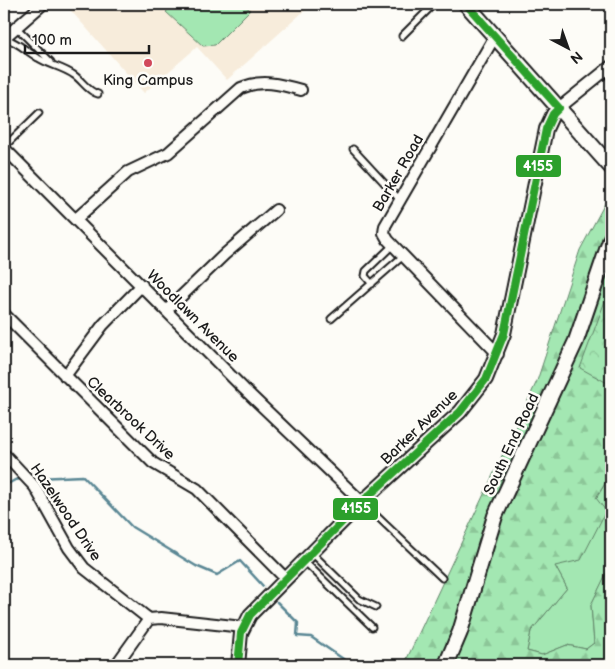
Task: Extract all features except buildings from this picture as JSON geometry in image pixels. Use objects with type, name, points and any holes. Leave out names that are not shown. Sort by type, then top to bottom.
[{"type":"main road","points":[[466,4],[611,167]]},
{"type":"main road","name":"South End Road","points":[[446,665],[460,632],[496,516],[576,341],[611,238]]},
{"type":"street","points":[[4,38],[43,4]]},
{"type":"street","name":"Barker Road","points":[[495,36],[385,226],[384,233],[393,245],[498,354]]},
{"type":"street","points":[[559,108],[611,66]]},
{"type":"street","points":[[76,219],[128,172],[168,153],[241,88],[254,83],[268,82],[301,90]]},
{"type":"street","name":"Barker Avenue","points":[[238,665],[243,627],[250,615],[362,502],[464,407],[486,379],[498,354],[508,318],[546,129],[553,114],[559,108]]},
{"type":"street","name":"Woodlawn Avenue","points":[[4,148],[272,416],[362,502]]},
{"type":"street","points":[[167,310],[225,254],[276,210]]},
{"type":"street","points":[[65,376],[103,325],[142,285]]},
{"type":"street","name":"Clearbrook Drive","points":[[4,314],[153,463],[201,493],[286,578]]},
{"type":"street","name":"Hazelwood Drive","points":[[4,454],[35,487],[69,548],[84,568],[149,619]]},
{"type":"street","points":[[116,665],[149,619],[161,618],[243,627]]},
{"type":"lane","points":[[402,36],[434,4]]},
{"type":"lane","points":[[16,27],[52,63]]},
{"type":"lane","points":[[4,38],[74,75],[91,92],[98,94]]},
{"type":"lane","points":[[4,148],[39,113]]},
{"type":"lane","points":[[353,149],[400,200]]},
{"type":"lane","points":[[372,284],[364,276],[366,271],[393,245]]},
{"type":"lane","points":[[331,318],[404,256]]},
{"type":"lane","points":[[362,502],[442,578]]},
{"type":"lane","points":[[307,557],[359,599],[376,607]]},
{"type":"lane","points":[[307,557],[372,627]]},
{"type":"shaded area","name":"King Campus","points":[[65,4],[312,4],[227,80],[197,47],[144,93]]},
{"type":"green space","points":[[173,4],[243,4],[250,10],[215,45],[203,46],[166,12]]},
{"type":"green space","points":[[611,192],[611,474],[596,498],[606,511],[581,560],[555,566],[567,588],[531,631],[527,651],[542,655],[567,645],[586,649],[594,643],[591,605],[607,572],[611,570],[611,665],[404,665],[537,381],[580,250]]},
{"type":"green space","points":[[611,285],[611,385],[580,368]]},
{"type":"green space","points":[[611,474],[611,570],[607,573],[591,605],[594,643],[586,649],[567,645],[542,655],[527,651],[531,631],[567,588],[555,566]]},
{"type":"waterway","points":[[37,478],[83,476],[132,527],[196,566],[217,575],[240,561],[263,586]]},
{"type":"waterway","points":[[4,486],[21,479]]},
{"type":"waterway","points":[[277,602],[298,623],[297,636],[311,637],[352,665]]},
{"type":"transit line","name":"4155","points":[[238,665],[241,633],[250,615],[362,502],[460,412],[486,379],[504,334],[546,129],[553,114],[559,108],[466,4]]},
{"type":"place","name":"King Campus","points":[[148,63]]}]
